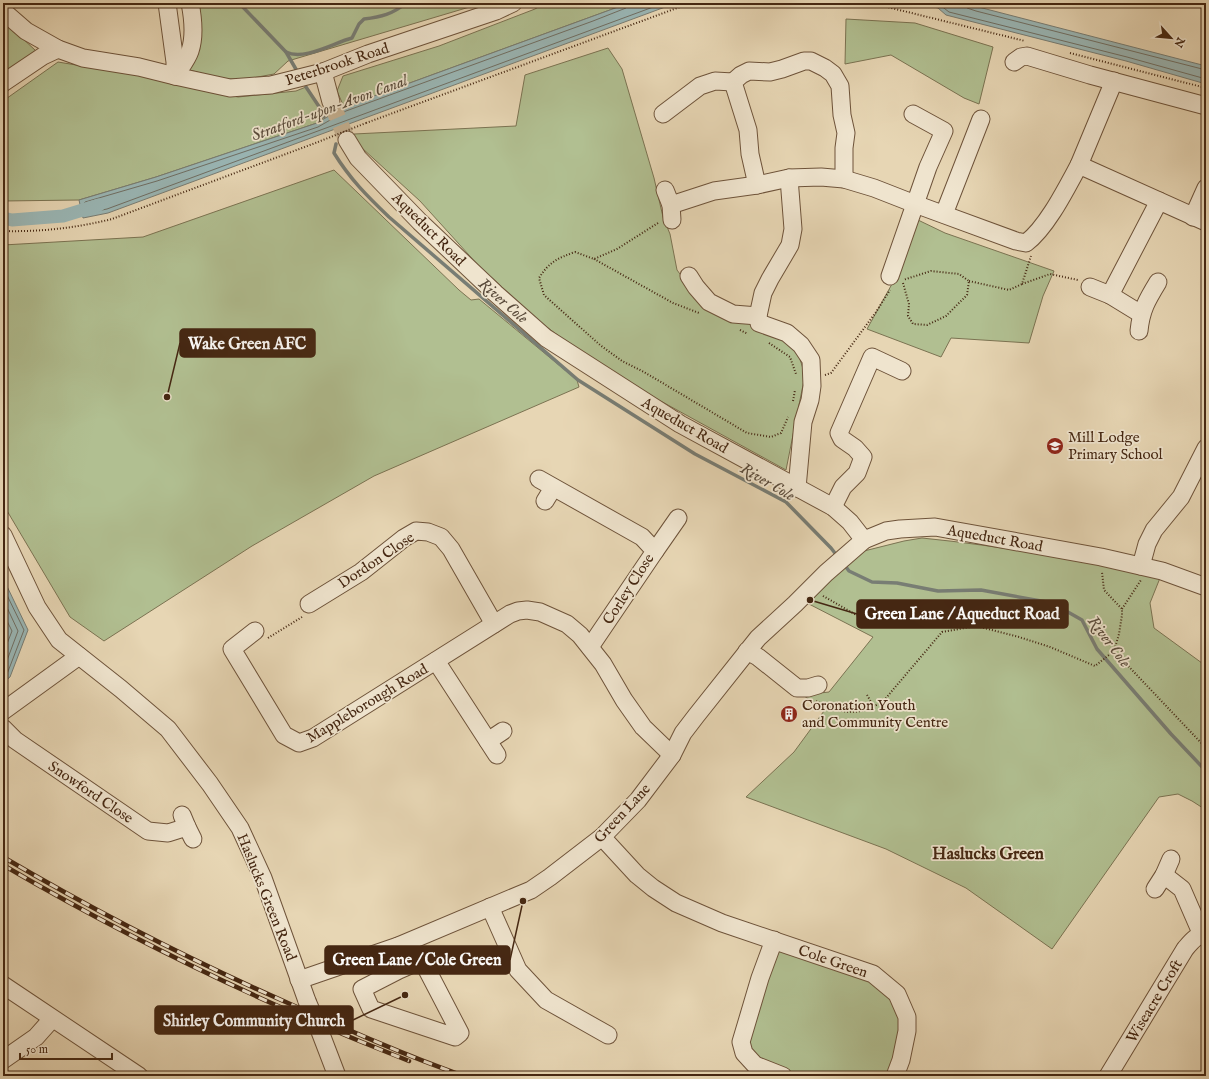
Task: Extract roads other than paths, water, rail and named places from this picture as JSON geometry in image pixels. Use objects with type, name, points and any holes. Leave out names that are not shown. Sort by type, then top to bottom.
[{"type":"street","points":[[167,3],[175,62],[175,76]]},
{"type":"street","points":[[175,76],[190,51],[193,32],[190,3]]},
{"type":"street","name":"Peterbrook Road","points":[[3,11],[26,31],[58,49],[83,58],[139,66],[175,76],[230,88],[271,85],[323,72],[368,54],[496,11],[513,3]]},
{"type":"street","points":[[3,83],[43,56],[58,49]]},
{"type":"street","points":[[1014,62],[1021,57],[1027,56],[1090,75],[1206,106]]},
{"type":"street","points":[[662,114],[700,86],[715,81],[733,82],[741,75],[749,71],[770,72],[804,61],[811,61],[834,74],[840,86],[842,115],[846,133],[844,148],[844,179]]},
{"type":"street","points":[[323,72],[331,102]]},
{"type":"street","points":[[670,208],[714,191],[757,185],[789,178],[820,177],[844,179],[874,188],[1016,241],[1026,243],[1034,236],[1048,218],[1079,165],[1114,81]]},
{"type":"street","points":[[733,82],[748,130],[750,154],[757,185]]},
{"type":"street","points":[[895,281],[915,204],[928,167],[944,130],[913,114]]},
{"type":"street","points":[[944,214],[981,118]]},
{"type":"street","name":"Aqueduct Road","points":[[347,140],[358,158],[420,222],[495,293],[546,338],[680,424],[833,507],[850,522],[864,540],[886,532],[900,529],[935,527],[1101,557],[1146,567],[1206,587]]},
{"type":"street","points":[[1079,165],[1199,220],[1206,188]]},
{"type":"street","points":[[789,178],[793,229],[790,244],[763,293],[758,316],[759,323],[787,333],[801,345],[811,360],[805,378],[810,400],[803,422],[797,488]]},
{"type":"street","points":[[1110,295],[1159,201]]},
{"type":"street","points":[[689,276],[696,288],[709,302],[736,322],[758,316]]},
{"type":"street","points":[[1139,331],[1141,314],[1147,300],[1158,282]]},
{"type":"street","points":[[1090,287],[1110,295],[1141,314]]},
{"type":"street","points":[[833,507],[843,487],[857,473],[863,457],[839,434],[872,357],[902,371]]},
{"type":"street","points":[[1146,567],[1147,544],[1154,530],[1181,497],[1206,448]]},
{"type":"street","name":"Corley Close","points":[[539,478],[549,494],[642,537],[655,551],[590,647]]},
{"type":"street","points":[[655,551],[678,518]]},
{"type":"street","name":"Dordon Close","points":[[309,604],[361,572],[404,538],[416,531],[428,532],[441,537],[451,549],[494,624]]},
{"type":"street","name":"Haslucks Green Road","points":[[3,535],[37,607],[60,640],[168,729],[210,784],[240,828],[263,878],[299,980],[337,1076]]},
{"type":"street","name":"Green Lane","points":[[299,980],[398,946],[531,890],[550,878],[602,837],[638,800],[672,755],[683,734],[696,716],[758,638],[826,573],[864,540]]},
{"type":"street","name":"Mappleborough Road","points":[[255,631],[232,649],[284,735],[299,743],[313,738],[494,624],[518,611],[527,610],[540,612],[567,624],[580,635],[603,664],[624,700],[643,727],[672,755]]},
{"type":"street","points":[[747,651],[758,657],[797,688],[808,688],[818,685]]},
{"type":"street","points":[[3,711],[79,656]]},
{"type":"street","name":"Mappleborough Road","points":[[436,661],[497,755]]},
{"type":"street","name":"Snowford Close","points":[[3,728],[15,740],[148,831],[168,834],[188,827]]},
{"type":"street","points":[[488,741],[503,731]]},
{"type":"street","name":"Cole Green","points":[[602,837],[637,875],[653,888],[676,903],[722,923],[874,974],[897,994],[907,1017],[907,1031],[901,1060],[895,1076]]},
{"type":"street","points":[[1171,859],[1160,882],[1182,888],[1204,934]]},
{"type":"street","points":[[490,907],[518,970],[532,986],[546,1000],[608,1035]]},
{"type":"street","name":"Wiseacre Croft","points":[[1108,1076],[1185,949],[1192,940],[1204,934]]},
{"type":"street","points":[[774,940],[760,978],[741,1042],[744,1054],[755,1065],[783,1076]]},
{"type":"street","points":[[398,946],[403,962],[400,970],[362,989],[371,1008],[455,1038],[460,1033],[422,960],[400,970]]},
{"type":"street","points":[[3,985],[139,1076]]},
{"type":"street","points":[[3,1060],[36,1037],[52,1019]]},
{"type":"water","points":[[629,3],[676,3],[108,213],[83,218],[79,200],[156,177],[317,123],[344,107]]},
{"type":"water","points":[[899,3],[963,3],[1206,66],[1206,84],[1126,61],[946,15],[938,8],[921,4],[911,6]]},
{"type":"water","points":[[3,578],[28,630],[10,677],[3,683]]},
{"type":"waterway","name":"River Cole","points":[[239,3],[286,52],[297,71]]},
{"type":"waterway","points":[[286,52],[293,54],[310,53],[352,38],[359,24],[364,19],[386,14],[396,10],[406,3]]},
{"type":"waterway","name":"River Cole","points":[[306,87],[320,108],[324,117]]},
{"type":"waterway","name":"River Cole","points":[[336,144],[334,153],[346,171],[359,187],[389,217],[578,380],[695,454],[786,502],[838,557]]},
{"type":"waterway","name":"Stratford-upon-Avon Canal","points":[[3,218],[12,220],[63,216],[99,205]]},
{"type":"waterway","name":"River Cole","points":[[843,563],[849,571],[872,582],[897,583],[938,591],[981,590],[1052,603],[1082,620],[1097,649],[1171,734],[1206,771]]},
{"type":"tunnel","points":[[331,102],[347,140]]},
{"type":"railway","points":[[3,857],[108,916],[215,970],[375,1041],[464,1076]]},
{"type":"railway","points":[[3,865],[102,920],[202,971],[305,1018],[409,1061]]},
{"type":"place","name":"Wake Green AFC","points":[[167,397]]},
{"type":"place","name":"Mill Lodge Primary School","points":[[1055,446]]},
{"type":"place","name":"Green Lane / Aqueduct Road","points":[[810,600]]},
{"type":"place","name":"Coronation Youth and Community Centre","points":[[789,714]]},
{"type":"place","name":"Green Lane / Cole Green","points":[[523,901]]},
{"type":"place","name":"Shirley Community Church","points":[[405,995]]},
{"type":"district","name":"Haslucks Green","points":[[988,853]]}]
